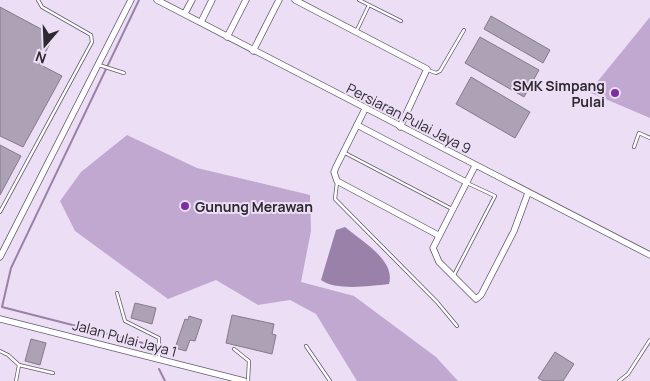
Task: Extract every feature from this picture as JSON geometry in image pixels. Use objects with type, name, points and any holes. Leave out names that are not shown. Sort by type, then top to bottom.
[{"type":"street","points":[[0,257],[131,0]]},
{"type":"street","name":"Persiaran Pulai Jaya 9","points":[[157,0],[252,51],[650,255]]},
{"type":"street","points":[[185,14],[192,0]]},
{"type":"street","points":[[200,22],[212,0]]},
{"type":"street","points":[[227,36],[246,0]]},
{"type":"street","points":[[252,51],[279,0]]},
{"type":"street","points":[[295,0],[426,69],[400,127]]},
{"type":"street","points":[[365,109],[334,172],[337,181],[438,235]]},
{"type":"street","points":[[357,125],[466,182]]},
{"type":"street","points":[[475,166],[438,235],[434,248],[435,256],[476,298],[479,298],[514,231],[528,192]]},
{"type":"street","name":"Jalan Pulai Jaya 1","points":[[0,319],[244,381]]},
{"type":"lane","points":[[0,212],[92,42],[91,35],[42,7],[38,0]]},
{"type":"lane","points":[[359,0],[400,22]]},
{"type":"lane","points":[[356,32],[369,5]]},
{"type":"lane","points":[[426,69],[436,72],[440,71],[464,30]]},
{"type":"lane","points":[[99,65],[124,74]]},
{"type":"lane","points":[[634,147],[639,133],[650,138]]},
{"type":"lane","points":[[344,152],[452,209]]},
{"type":"lane","points":[[337,181],[335,199],[457,326]]},
{"type":"lane","points":[[453,276],[495,196],[466,182]]},
{"type":"lane","points":[[117,294],[125,320],[159,338],[159,360]]},
{"type":"lane","points":[[619,381],[628,374],[650,340]]},
{"type":"lane","points":[[306,346],[330,381]]},
{"type":"lane","points":[[234,349],[249,361],[248,381]]},
{"type":"lane","points":[[0,351],[8,355],[19,365],[53,373]]},
{"type":"lane","points":[[16,381],[19,365]]},
{"type":"shaded area","points":[[650,17],[650,118],[589,92]]},
{"type":"shaded area","name":"Gunung Merawan","points":[[127,135],[197,168],[310,195],[311,231],[301,282],[354,296],[436,357],[458,381],[357,381],[316,314],[290,300],[258,305],[216,280],[168,299],[75,231],[60,201],[81,172]]},
{"type":"shaded area","points":[[345,227],[382,259],[390,275],[389,284],[344,287],[335,286],[321,280],[336,230]]},
{"type":"building","points":[[0,7],[54,36],[39,64],[62,76],[23,147],[0,136]]},
{"type":"building","points":[[491,16],[550,50],[543,63],[484,29]]},
{"type":"building","points":[[480,37],[539,70],[524,97],[465,63]]},
{"type":"building","points":[[471,77],[530,112],[515,138],[456,104]]},
{"type":"building","points":[[0,145],[21,156],[0,195]]},
{"type":"building","points":[[135,303],[156,308],[152,324],[131,318]]},
{"type":"building","points":[[232,315],[274,324],[272,334],[276,335],[272,354],[226,343]]},
{"type":"building","points":[[189,316],[202,320],[195,341],[190,340],[186,351],[175,348],[185,319],[188,320]]},
{"type":"building","points":[[31,339],[46,343],[40,365],[25,361]]},
{"type":"building","points":[[555,352],[574,364],[563,381],[543,381],[538,378]]},
{"type":"waterway","points":[[139,0],[11,268],[2,307],[143,343],[146,348]]},
{"type":"waterway","points":[[159,369],[165,381]]},
{"type":"place","name":"SMK Simpang Pulai","points":[[615,93]]},
{"type":"place","name":"Gunung Merawan","points":[[185,206]]}]
